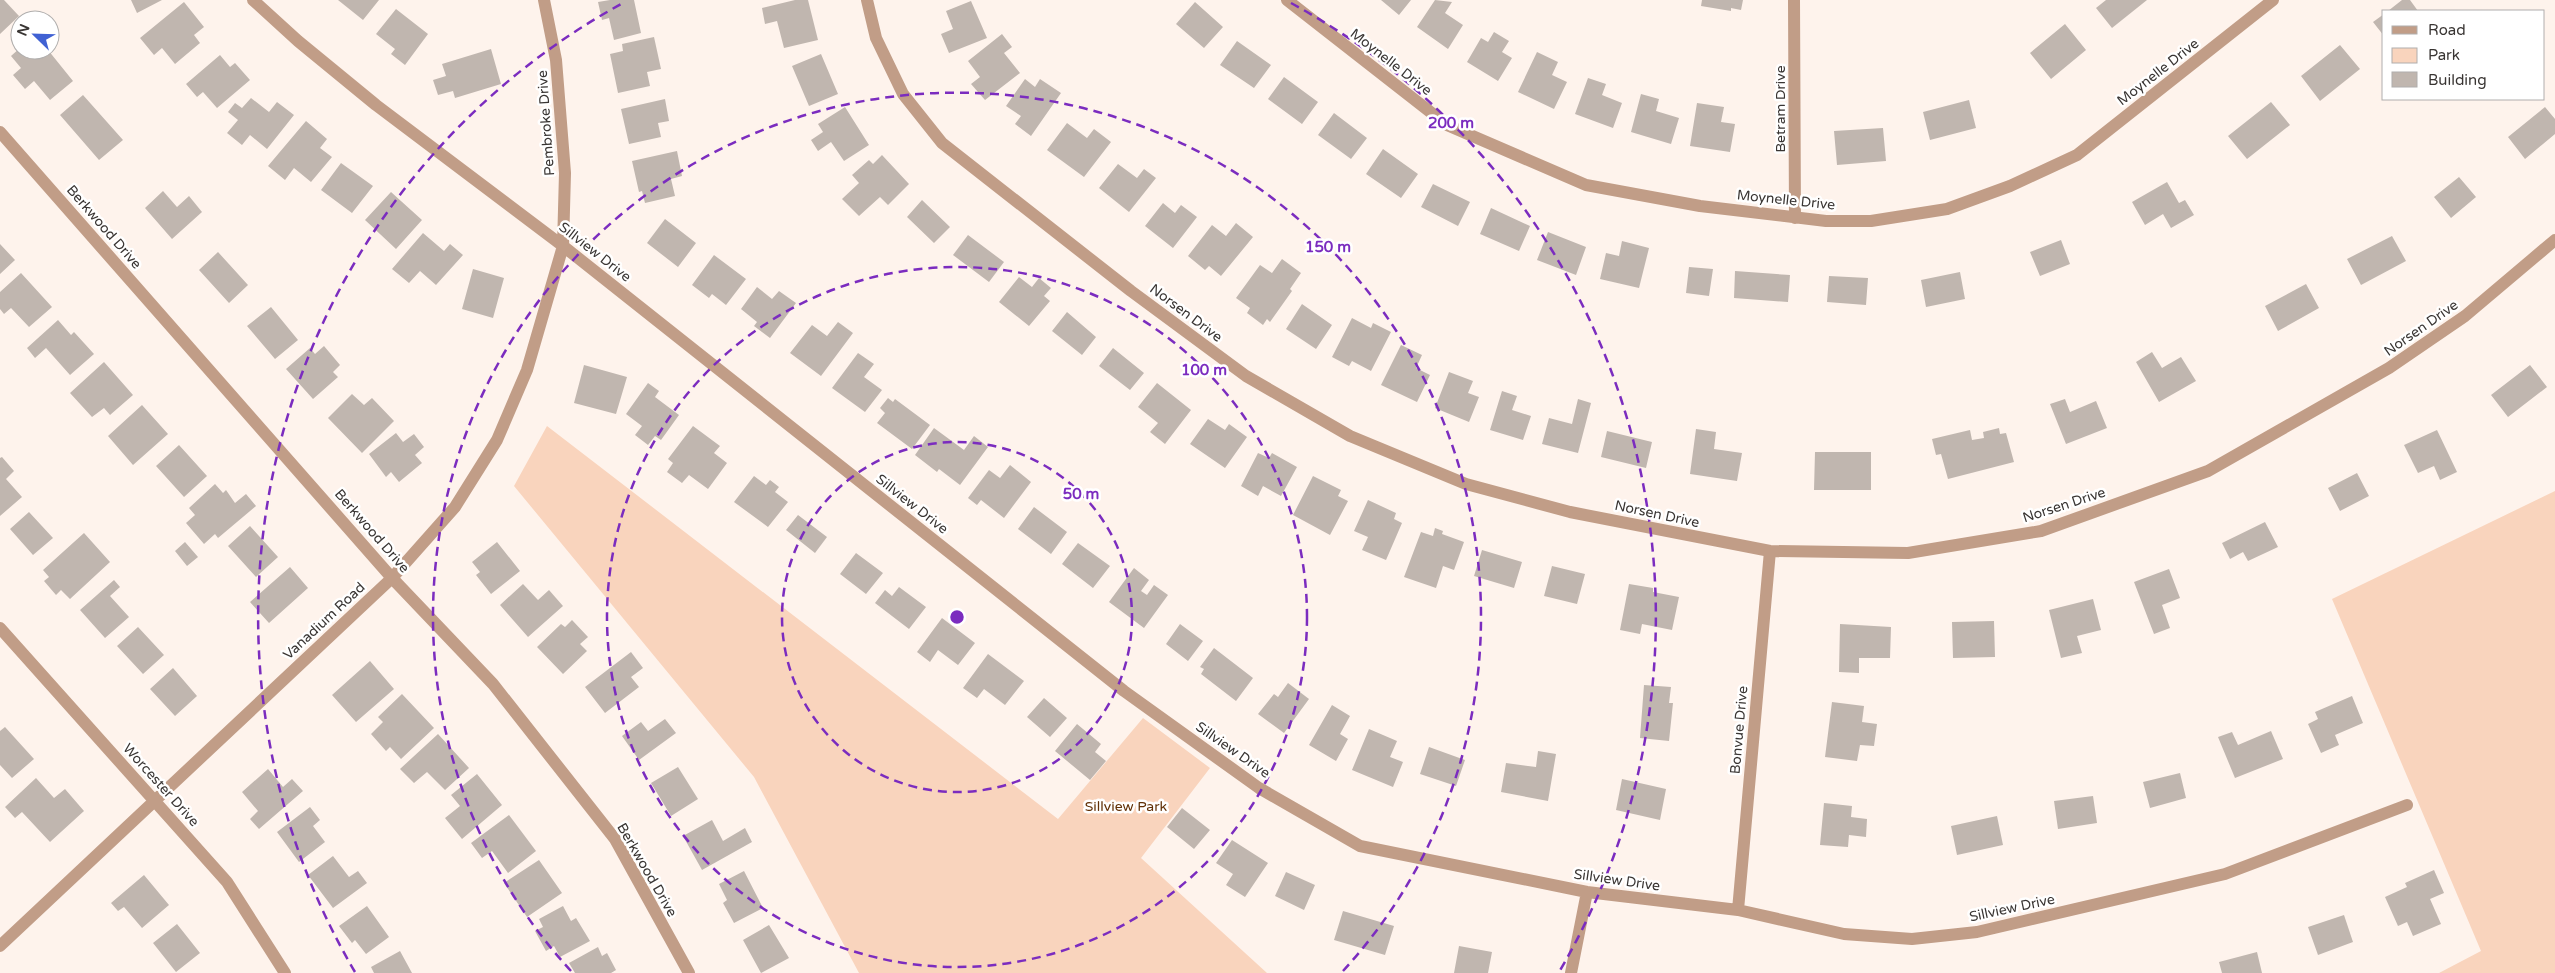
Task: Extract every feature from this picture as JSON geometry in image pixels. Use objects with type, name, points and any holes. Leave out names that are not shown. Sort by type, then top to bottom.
[{"type":"street","name":"Sillview Drive","points":[[253,0],[298,41],[376,105],[563,246],[1116,685],[1258,788],[1360,846],[1587,892],[1738,910],[1844,934],[1912,939],[1977,932],[2225,874],[2407,805]]},
{"type":"street","name":"Pembroke Drive","points":[[544,0],[556,60],[565,173],[563,246]]},
{"type":"street","name":"Norsen Drive","points":[[867,0],[876,38],[903,94],[942,143],[1131,291],[1246,376],[1350,436],[1466,484],[1570,512],[1770,551],[1908,553],[2041,531],[2208,471],[2389,368],[2465,316],[2555,240]]},
{"type":"street","name":"Moynelle Drive","points":[[1287,0],[1447,125],[1586,185],[1700,206],[1795,218],[1871,221],[1946,209],[2010,186],[2077,155],[2273,0]]},
{"type":"street","name":"Betram Drive","points":[[1794,0],[1795,218]]},
{"type":"street","name":"Berkwood Drive","points":[[0,132],[392,578],[493,684],[615,839],[689,973]]},
{"type":"street","name":"Vanadium Road","points":[[0,946],[392,578],[455,507],[497,440],[527,370],[563,246]]},
{"type":"street","name":"Bonvue Drive","points":[[1738,910],[1770,551]]},
{"type":"street","name":"Worcester Drive","points":[[0,628],[156,800],[227,882],[285,973]]},
{"type":"street","points":[[1572,973],[1587,892]]},
{"type":"green space","name":"Sillview Park","points":[[547,426],[1058,819],[1143,718],[1210,768],[1141,858],[1267,973],[859,973],[754,777],[514,486]]},
{"type":"green space","points":[[2555,491],[2555,973],[2439,973],[2481,951],[2332,599]]},
{"type":"building","points":[[0,0],[4,0],[13,10],[10,10],[10,25],[0,34]]},
{"type":"building","points":[[131,0],[162,0],[137,13]]},
{"type":"building","points":[[338,0],[379,0],[363,20]]},
{"type":"building","points":[[634,0],[641,33],[614,40],[609,18],[602,20],[598,2]]},
{"type":"building","points":[[795,0],[808,0],[818,40],[784,48],[777,21],[765,24],[762,8]]},
{"type":"building","points":[[1381,0],[1411,0],[1399,15]]},
{"type":"building","points":[[1435,0],[1452,2],[1445,13],[1463,25],[1448,49],[1417,27]]},
{"type":"building","points":[[1702,0],[1743,0],[1741,10],[1731,8],[1731,11],[1701,6]]},
{"type":"building","points":[[2106,0],[2147,0],[2112,28],[2096,8]]},
{"type":"building","points":[[2402,0],[2410,0],[2417,10],[2389,10]]},
{"type":"building","points":[[971,1],[987,38],[949,53],[941,34],[953,29],[946,11]]},
{"type":"building","points":[[184,2],[204,27],[194,35],[200,43],[175,64],[162,48],[154,55],[140,38]]},
{"type":"building","points":[[1195,2],[1223,27],[1204,48],[1176,24]]},
{"type":"building","points":[[396,9],[428,34],[405,65],[391,54],[395,49],[376,34]]},
{"type":"building","points":[[2382,15],[2382,33],[2373,22]]},
{"type":"building","points":[[2065,24],[2086,50],[2051,79],[2030,53]]},
{"type":"building","points":[[1494,32],[1509,41],[1502,52],[1512,58],[1498,81],[1467,62],[1481,38],[1488,42]]},
{"type":"building","points":[[1002,34],[1012,47],[1004,53],[1020,73],[985,100],[971,84],[980,77],[968,61]]},
{"type":"building","points":[[654,37],[661,69],[647,72],[650,86],[618,93],[610,54],[623,51],[622,44]]},
{"type":"building","points":[[1237,41],[1271,65],[1254,88],[1220,65]]},
{"type":"building","points":[[2340,45],[2360,69],[2320,101],[2301,76]]},
{"type":"building","points":[[491,49],[501,84],[455,98],[453,91],[438,95],[433,80],[446,76],[442,64]]},
{"type":"building","points":[[1537,52],[1558,62],[1552,75],[1567,82],[1554,109],[1518,92]]},
{"type":"building","points":[[821,54],[838,94],[809,106],[792,66]]},
{"type":"building","points":[[220,55],[230,67],[235,63],[250,80],[217,108],[203,92],[197,97],[186,84]]},
{"type":"building","points":[[14,60],[56,60],[73,81],[50,100],[34,81],[25,89],[13,75],[21,68]]},
{"type":"building","points":[[1284,77],[1318,102],[1302,124],[1268,99]]},
{"type":"building","points":[[1588,78],[1606,84],[1602,95],[1622,103],[1613,128],[1575,114]]},
{"type":"building","points":[[1025,79],[1035,87],[1040,79],[1061,93],[1031,136],[1015,124],[1021,116],[1006,106]]},
{"type":"building","points":[[1641,94],[1659,99],[1656,111],[1679,118],[1671,144],[1631,132]]},
{"type":"building","points":[[83,95],[123,140],[99,160],[60,115]]},
{"type":"building","points":[[251,98],[269,112],[277,102],[294,115],[267,149],[250,135],[242,145],[227,133],[238,120],[228,112],[235,103],[242,108]]},
{"type":"building","points":[[665,99],[669,121],[658,123],[661,137],[629,144],[621,109]]},
{"type":"building","points":[[1969,100],[1976,128],[1930,140],[1923,112]]},
{"type":"building","points":[[2271,102],[2290,125],[2247,159],[2228,136]]},
{"type":"building","points":[[1697,103],[1724,107],[1721,122],[1735,124],[1730,152],[1690,146]]},
{"type":"building","points":[[845,107],[869,145],[844,161],[831,142],[818,151],[811,140],[823,132],[818,124]]},
{"type":"building","points":[[2545,107],[2555,119],[2555,134],[2525,159],[2508,137]]},
{"type":"building","points":[[1334,113],[1367,138],[1351,159],[1318,135]]},
{"type":"building","points":[[306,121],[327,139],[320,148],[332,157],[311,182],[294,168],[285,180],[268,166]]},
{"type":"building","points":[[1067,123],[1087,138],[1094,129],[1111,142],[1084,177],[1047,150]]},
{"type":"building","points":[[1883,128],[1886,161],[1837,165],[1834,131]]},
{"type":"building","points":[[1383,149],[1418,174],[1401,198],[1366,174]]},
{"type":"building","points":[[677,151],[682,176],[671,179],[675,196],[645,203],[642,191],[639,192],[632,161]]},
{"type":"building","points":[[882,155],[909,184],[888,205],[880,197],[859,216],[842,199],[859,183],[852,175],[869,160],[873,164]]},
{"type":"building","points":[[341,163],[373,186],[352,213],[321,190]]},
{"type":"building","points":[[1118,164],[1137,178],[1144,169],[1156,178],[1129,212],[1099,188]]},
{"type":"building","points":[[2459,177],[2476,197],[2451,218],[2434,197]]},
{"type":"building","points":[[2167,182],[2179,203],[2185,200],[2194,215],[2171,228],[2163,214],[2145,225],[2132,202]]},
{"type":"building","points":[[1433,184],[1470,202],[1458,226],[1421,207]]},
{"type":"building","points":[[163,191],[177,207],[189,196],[202,212],[172,239],[145,208]]},
{"type":"building","points":[[391,192],[422,220],[396,249],[365,220]]},
{"type":"building","points":[[922,200],[950,227],[934,243],[907,217]]},
{"type":"building","points":[[1163,203],[1175,213],[1181,205],[1197,217],[1173,248],[1145,226]]},
{"type":"building","points":[[1491,208],[1530,226],[1519,251],[1480,234]]},
{"type":"building","points":[[665,219],[696,243],[678,267],[647,243]]},
{"type":"building","points":[[1236,223],[1253,237],[1221,276],[1209,266],[1205,270],[1188,256],[1212,225],[1226,236]]},
{"type":"building","points":[[1548,232],[1586,247],[1576,275],[1537,260]]},
{"type":"building","points":[[423,233],[444,251],[450,244],[463,255],[436,285],[420,271],[409,283],[392,269]]},
{"type":"building","points":[[968,235],[1004,262],[989,282],[953,255]]},
{"type":"building","points":[[2392,236],[2406,261],[2361,285],[2347,259]]},
{"type":"building","points":[[2061,240],[2070,264],[2040,276],[2030,252]]},
{"type":"building","points":[[1622,241],[1649,248],[1639,288],[1600,279],[1606,253],[1619,256]]},
{"type":"building","points":[[0,244],[15,260],[0,274]]},
{"type":"building","points":[[218,252],[248,285],[229,303],[199,270]]},
{"type":"building","points":[[714,255],[746,279],[726,305],[712,294],[709,298],[692,285]]},
{"type":"building","points":[[1282,259],[1301,273],[1290,289],[1292,291],[1270,322],[1267,319],[1263,325],[1247,313],[1250,308],[1236,298],[1260,265],[1272,273]]},
{"type":"building","points":[[1689,267],[1713,269],[1709,296],[1686,293]]},
{"type":"building","points":[[473,269],[504,278],[493,318],[462,309]]},
{"type":"building","points":[[1735,271],[1790,275],[1788,302],[1734,298]]},
{"type":"building","points":[[1960,272],[1965,299],[1926,307],[1921,280]]},
{"type":"building","points":[[21,273],[52,307],[29,327],[11,308],[4,314],[0,309],[0,292]]},
{"type":"building","points":[[1829,276],[1868,278],[1866,305],[1827,302]]},
{"type":"building","points":[[1019,277],[1032,287],[1039,278],[1051,288],[1044,296],[1050,301],[1029,326],[999,302]]},
{"type":"building","points":[[2306,284],[2319,308],[2278,331],[2265,306]]},
{"type":"building","points":[[757,287],[772,299],[779,291],[796,303],[770,338],[754,326],[757,322],[741,309]]},
{"type":"building","points":[[1302,304],[1332,325],[1316,349],[1286,329]]},
{"type":"building","points":[[271,307],[298,340],[275,359],[247,326]]},
{"type":"building","points":[[1067,312],[1096,337],[1082,355],[1052,331]]},
{"type":"building","points":[[1352,318],[1371,328],[1373,323],[1391,332],[1371,371],[1352,361],[1349,366],[1332,357]]},
{"type":"building","points":[[58,320],[71,335],[74,332],[94,354],[70,375],[46,348],[35,358],[27,348]]},
{"type":"building","points":[[838,322],[853,333],[821,376],[790,353],[812,325],[827,336]]},
{"type":"building","points":[[1401,345],[1422,355],[1416,368],[1430,375],[1417,402],[1381,385]]},
{"type":"building","points":[[324,346],[340,365],[333,372],[338,377],[313,399],[286,369],[310,348],[315,354]]},
{"type":"building","points":[[1113,348],[1144,373],[1130,390],[1099,366]]},
{"type":"building","points":[[2152,352],[2162,368],[2181,357],[2196,381],[2159,402],[2136,362]]},
{"type":"building","points":[[858,353],[874,364],[864,377],[882,390],[865,412],[832,388]]},
{"type":"building","points":[[104,362],[133,395],[110,415],[104,408],[92,417],[70,393]]},
{"type":"building","points":[[584,365],[627,377],[616,414],[574,403]]},
{"type":"building","points":[[2530,365],[2547,387],[2508,417],[2491,395]]},
{"type":"building","points":[[1449,372],[1473,381],[1468,393],[1479,397],[1469,422],[1435,408]]},
{"type":"building","points":[[648,383],[659,391],[655,397],[679,415],[661,440],[655,436],[648,445],[635,435],[642,426],[626,414]]},
{"type":"building","points":[[1157,383],[1191,410],[1165,444],[1150,432],[1158,423],[1138,407]]},
{"type":"building","points":[[1502,391],[1517,396],[1512,410],[1531,416],[1523,440],[1490,430]]},
{"type":"building","points":[[352,394],[364,405],[372,398],[394,421],[362,453],[328,418]]},
{"type":"building","points":[[888,398],[893,402],[895,399],[930,425],[912,449],[877,423],[885,413],[880,408]]},
{"type":"building","points":[[1578,399],[1591,403],[1578,453],[1542,444],[1549,418],[1572,424]]},
{"type":"building","points":[[2065,399],[2070,412],[2096,401],[2107,428],[2066,444],[2050,404]]},
{"type":"building","points":[[142,405],[168,434],[133,465],[108,436]]},
{"type":"building","points":[[1208,419],[1225,430],[1229,424],[1247,437],[1225,468],[1190,444]]},
{"type":"building","points":[[693,426],[720,446],[714,453],[727,463],[708,489],[689,475],[682,483],[667,472],[673,463],[668,459]]},
{"type":"building","points":[[934,428],[964,450],[974,436],[988,447],[960,485],[939,469],[937,472],[915,455]]},
{"type":"building","points":[[1999,428],[2000,434],[2006,433],[2014,462],[1948,479],[1941,454],[1936,455],[1932,439],[1970,430],[1972,440],[1984,438],[1983,432]]},
{"type":"building","points":[[1696,429],[1716,432],[1714,449],[1742,453],[1737,481],[1690,474]]},
{"type":"building","points":[[2437,430],[2457,472],[2440,480],[2434,466],[2418,473],[2404,445]]},
{"type":"building","points":[[1607,431],[1652,442],[1646,468],[1601,457]]},
{"type":"building","points":[[396,433],[403,442],[414,434],[424,447],[415,455],[422,463],[399,482],[391,472],[386,477],[369,454]]},
{"type":"building","points":[[179,445],[207,476],[184,497],[156,466]]},
{"type":"building","points":[[1815,452],[1871,452],[1871,490],[1814,490]]},
{"type":"building","points":[[1258,453],[1269,458],[1272,453],[1297,467],[1281,496],[1263,486],[1258,496],[1241,486]]},
{"type":"building","points":[[2,457],[14,471],[6,479],[22,497],[0,516],[0,458]]},
{"type":"building","points":[[1010,465],[1031,482],[1004,518],[981,500],[977,505],[968,498],[989,470],[1000,478]]},
{"type":"building","points":[[2357,473],[2369,496],[2340,511],[2328,488]]},
{"type":"building","points":[[754,476],[766,485],[770,480],[779,487],[775,492],[788,502],[768,527],[734,502]]},
{"type":"building","points":[[1313,476],[1341,490],[1338,496],[1348,501],[1330,535],[1293,515]]},
{"type":"building","points":[[215,484],[223,493],[226,490],[235,503],[246,494],[256,506],[218,538],[215,534],[204,544],[186,523],[195,515],[189,508]]},
{"type":"building","points":[[1368,500],[1396,513],[1394,519],[1402,523],[1386,560],[1362,550],[1368,537],[1354,531]]},
{"type":"building","points":[[1034,507],[1067,532],[1051,554],[1018,529]]},
{"type":"building","points":[[29,512],[53,538],[33,555],[10,529]]},
{"type":"building","points":[[798,515],[827,537],[815,553],[786,530]]},
{"type":"building","points":[[2265,522],[2278,547],[2248,561],[2243,552],[2230,559],[2222,543]]},
{"type":"building","points":[[250,526],[278,557],[256,577],[228,546]]},
{"type":"building","points":[[1435,528],[1443,531],[1442,534],[1464,542],[1454,570],[1443,566],[1436,588],[1404,577],[1421,532],[1433,536]]},
{"type":"building","points":[[84,533],[110,562],[70,599],[61,590],[56,595],[44,581],[49,577],[43,570]]},
{"type":"building","points":[[185,542],[198,557],[187,566],[175,551]]},
{"type":"building","points":[[497,542],[520,571],[491,594],[476,575],[480,572],[472,562]]},
{"type":"building","points":[[1078,543],[1110,566],[1093,588],[1062,564]]},
{"type":"building","points":[[1482,550],[1522,562],[1514,588],[1474,576]]},
{"type":"building","points":[[856,553],[883,573],[866,594],[840,574]]},
{"type":"building","points":[[1552,566],[1585,574],[1577,604],[1544,596]]},
{"type":"building","points":[[290,567],[308,588],[269,623],[250,602]]},
{"type":"building","points":[[1134,568],[1149,580],[1141,591],[1147,595],[1154,585],[1168,595],[1144,628],[1109,602]]},
{"type":"building","points":[[2169,569],[2180,598],[2162,605],[2170,628],[2154,634],[2134,582]]},
{"type":"building","points":[[114,580],[120,587],[110,596],[129,617],[105,638],[80,610]]},
{"type":"building","points":[[523,584],[538,600],[549,590],[563,606],[528,637],[500,605]]},
{"type":"building","points":[[1629,584],[1653,588],[1653,592],[1679,597],[1672,630],[1642,624],[1640,634],[1620,630]]},
{"type":"building","points":[[899,587],[926,607],[909,629],[875,603],[885,590],[892,596]]},
{"type":"building","points":[[2093,599],[2101,630],[2077,636],[2082,653],[2061,658],[2049,610]]},
{"type":"building","points":[[942,618],[975,643],[958,665],[938,650],[930,662],[917,652]]},
{"type":"building","points":[[572,620],[588,637],[580,644],[587,651],[563,674],[537,647],[561,624],[565,627]]},
{"type":"building","points":[[1994,621],[1995,657],[1953,658],[1952,622]]},
{"type":"building","points":[[1180,624],[1203,641],[1188,661],[1166,644]]},
{"type":"building","points":[[1840,624],[1891,627],[1890,658],[1859,658],[1859,673],[1839,672]]},
{"type":"building","points":[[138,627],[164,655],[143,674],[117,646]]},
{"type":"building","points":[[1214,648],[1253,678],[1236,701],[1201,674],[1204,669],[1200,667]]},
{"type":"building","points":[[631,652],[643,668],[631,677],[639,687],[605,713],[585,687]]},
{"type":"building","points":[[988,654],[1024,681],[1005,705],[984,689],[977,698],[963,688]]},
{"type":"building","points":[[370,661],[394,689],[356,722],[332,695]]},
{"type":"building","points":[[173,668],[197,696],[175,716],[150,689]]},
{"type":"building","points":[[1288,683],[1309,699],[1284,733],[1258,714],[1274,694],[1278,697]]},
{"type":"building","points":[[1644,685],[1671,687],[1669,703],[1673,703],[1669,741],[1640,738]]},
{"type":"building","points":[[402,694],[434,728],[401,759],[390,747],[386,751],[371,734],[383,722],[378,717]]},
{"type":"building","points":[[2352,696],[2363,723],[2335,735],[2339,745],[2321,753],[2308,724],[2318,719],[2315,712]]},
{"type":"building","points":[[1044,698],[1067,718],[1050,737],[1027,717]]},
{"type":"building","points":[[1832,702],[1864,706],[1862,722],[1877,724],[1874,746],[1860,745],[1857,761],[1825,757]]},
{"type":"building","points":[[1332,705],[1350,716],[1340,734],[1348,739],[1336,761],[1309,745]]},
{"type":"building","points":[[665,719],[676,733],[639,760],[622,736],[641,722],[648,731]]},
{"type":"building","points":[[1077,724],[1101,744],[1095,752],[1106,761],[1090,780],[1055,751]]},
{"type":"building","points":[[5,727],[34,759],[12,778],[0,765],[0,731]]},
{"type":"building","points":[[1369,729],[1397,741],[1390,757],[1403,762],[1393,787],[1352,770]]},
{"type":"building","points":[[2271,731],[2283,759],[2235,778],[2218,737],[2232,732],[2238,745]]},
{"type":"building","points":[[438,734],[469,768],[445,790],[427,772],[414,783],[400,769]]},
{"type":"building","points":[[1429,747],[1465,760],[1456,786],[1420,774]]},
{"type":"building","points":[[1538,751],[1556,754],[1548,801],[1501,792],[1506,763],[1536,767]]},
{"type":"building","points":[[678,767],[698,799],[671,816],[651,783]]},
{"type":"building","points":[[268,769],[283,787],[292,779],[303,791],[259,829],[250,819],[258,811],[242,792]]},
{"type":"building","points":[[2180,773],[2186,798],[2150,808],[2143,782]]},
{"type":"building","points":[[477,774],[502,805],[462,839],[445,818],[460,806],[451,795]]},
{"type":"building","points":[[36,778],[54,798],[65,789],[84,811],[50,842],[22,812],[15,818],[5,807]]},
{"type":"building","points":[[1622,779],[1666,789],[1660,820],[1616,810]]},
{"type":"building","points":[[2093,796],[2097,823],[2058,829],[2054,801]]},
{"type":"building","points":[[1824,803],[1852,806],[1851,817],[1867,819],[1866,837],[1849,835],[1848,847],[1820,845]]},
{"type":"building","points":[[310,807],[320,820],[313,826],[325,842],[299,862],[277,832]]},
{"type":"building","points":[[1182,808],[1210,830],[1194,849],[1167,827]]},
{"type":"building","points":[[509,815],[536,851],[508,873],[492,851],[482,858],[471,843]]},
{"type":"building","points":[[1997,816],[2003,845],[1957,855],[1951,826]]},
{"type":"building","points":[[712,820],[723,841],[745,828],[752,842],[702,870],[683,836]]},
{"type":"building","points":[[1232,840],[1268,863],[1245,897],[1226,885],[1233,874],[1216,863]]},
{"type":"building","points":[[333,856],[349,877],[358,871],[367,883],[333,908],[308,875]]},
{"type":"building","points":[[539,860],[562,893],[527,917],[504,883]]},
{"type":"building","points":[[2434,870],[2444,893],[2430,899],[2441,924],[2413,936],[2407,922],[2398,926],[2385,897],[2407,887],[2405,883]]},
{"type":"building","points":[[744,871],[763,908],[734,923],[723,903],[727,900],[719,884]]},
{"type":"building","points":[[1286,872],[1315,885],[1304,910],[1275,896]]},
{"type":"building","points":[[144,875],[169,905],[142,928],[124,907],[118,911],[111,903]]},
{"type":"building","points":[[367,906],[389,937],[366,954],[355,940],[352,943],[339,926]]},
{"type":"building","points":[[563,906],[571,921],[576,918],[590,941],[560,957],[554,946],[546,951],[535,931],[543,927],[539,919]]},
{"type":"building","points":[[1343,911],[1394,926],[1385,955],[1334,940]]},
{"type":"building","points":[[2344,915],[2353,942],[2318,955],[2308,927]]},
{"type":"building","points":[[177,924],[200,953],[176,972],[153,943]]},
{"type":"building","points":[[769,925],[789,958],[761,973],[743,940]]},
{"type":"building","points":[[1459,946],[1492,952],[1488,973],[1454,973]]},
{"type":"building","points":[[598,947],[602,956],[607,953],[616,970],[611,973],[575,973],[569,963]]},
{"type":"building","points":[[400,951],[412,973],[374,973],[371,967]]},
{"type":"building","points":[[2257,952],[2262,973],[2222,973],[2219,962]]}]
